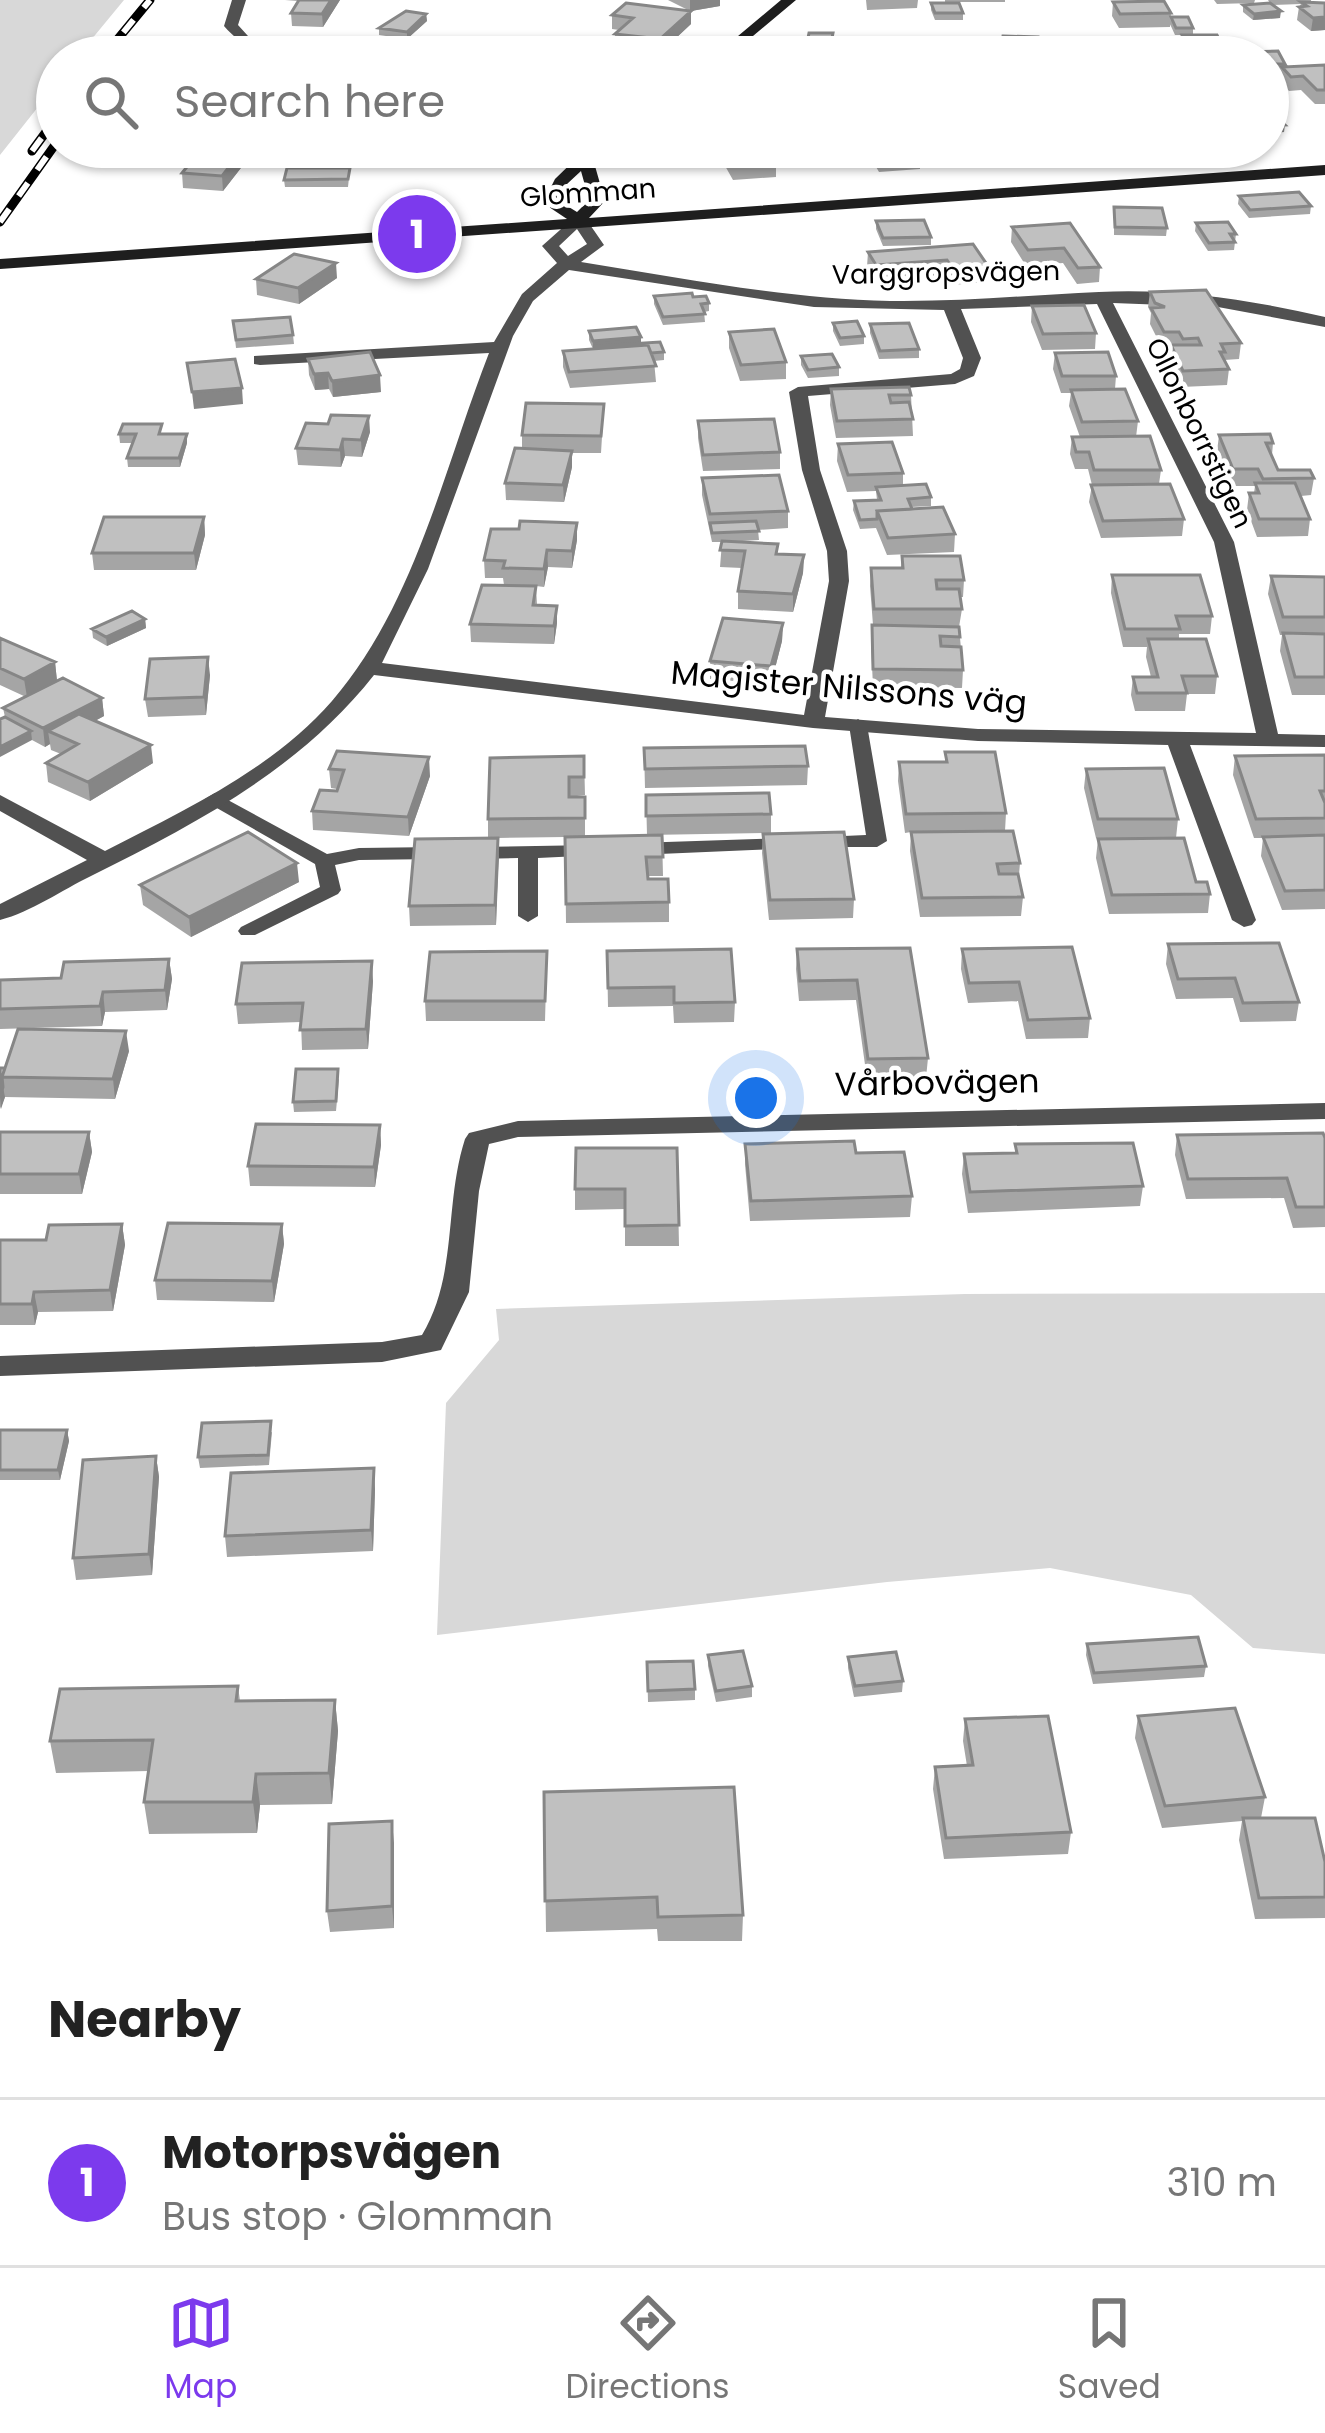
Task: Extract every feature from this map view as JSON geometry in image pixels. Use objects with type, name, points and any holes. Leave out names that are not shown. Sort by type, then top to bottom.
[{"type":"street","points":[[239,0],[231,26],[239,36]]},
{"type":"street","points":[[745,36],[789,0]]},
{"type":"street","points":[[0,913],[214,799],[294,751],[334,715],[370,668],[422,556],[501,347],[537,286],[596,245],[578,219],[550,203],[560,182],[575,168]]},
{"type":"street","points":[[568,265],[550,246],[597,201],[593,168]]},
{"type":"street","name":"Glomman","points":[[8,263],[578,219],[1325,170]]},
{"type":"street","name":"Varggropsvägen","points":[[568,265],[833,304],[1101,296],[1205,298],[1325,322]]},
{"type":"street","name":"Ollonborrstigen","points":[[1101,296],[1224,542],[1268,739]]},
{"type":"street","points":[[813,722],[839,581],[837,551],[812,470],[798,392],[956,379],[968,372],[972,358],[950,303]]},
{"type":"street","points":[[260,360],[501,347]]},
{"type":"street","name":"Magister Nilssons väg","points":[[370,668],[813,722],[978,735],[1325,741]]},
{"type":"street","points":[[1177,739],[1244,920]]},
{"type":"street","points":[[0,802],[103,859]]},
{"type":"street","name":"Vårbovägen","points":[[0,1366],[382,1352],[431,1343],[449,1318],[464,1254],[466,1167],[478,1139],[518,1129],[1325,1111]]},
{"type":"lane","points":[[214,799],[324,861],[359,854],[877,841],[858,725]]},
{"type":"lane","points":[[528,853],[528,916]]},
{"type":"lane","points":[[248,931],[331,890],[324,861]]},
{"type":"shaded area","points":[[0,0],[124,0],[94,36],[36,36],[36,110],[0,155]]},
{"type":"shaded area","points":[[1325,1293],[1325,1654],[1253,1648],[1191,1595],[1050,1568],[887,1582],[437,1635],[446,1403],[499,1340],[496,1309],[965,1294]]},
{"type":"building","points":[[299,0],[331,0],[322,14],[291,13]]},
{"type":"building","points":[[1164,1],[1171,13],[1120,14],[1113,2]]},
{"type":"building","points":[[1301,2],[1325,3],[1325,17],[1313,18],[1299,7],[1307,6]]},
{"type":"building","points":[[626,3],[691,11],[663,36],[615,34],[633,18],[612,15]]},
{"type":"building","points":[[931,3],[959,3],[963,13],[935,13]]},
{"type":"building","points":[[1270,3],[1281,11],[1254,14],[1243,5]]},
{"type":"building","points":[[406,11],[426,14],[407,32],[379,28]]},
{"type":"building","points":[[1171,17],[1188,17],[1193,28],[1176,28]]},
{"type":"building","points":[[1325,65],[1325,90],[1317,90],[1303,76],[1291,77],[1289,67]]},
{"type":"building","points":[[186,168],[228,168],[222,176],[182,173]]},
{"type":"building","points":[[287,168],[350,168],[348,179],[284,180]]},
{"type":"building","points":[[1299,192],[1311,206],[1250,210],[1239,196]]},
{"type":"building","points":[[1114,207],[1162,208],[1167,228],[1115,227]]},
{"type":"building","points":[[924,220],[931,237],[883,238],[876,221]]},
{"type":"building","points":[[1228,222],[1235,242],[1209,243],[1196,223]]},
{"type":"building","points":[[1070,223],[1100,267],[1078,268],[1064,248],[1028,250],[1012,227]]},
{"type":"building","points":[[973,244],[988,266],[953,269],[947,260],[876,265],[868,252]]},
{"type":"building","points":[[294,254],[336,263],[298,288],[256,279]]},
{"type":"building","points":[[1206,290],[1241,343],[1221,344],[1229,369],[1183,371],[1171,345],[1201,345],[1198,338],[1164,332],[1151,308],[1165,307],[1155,303],[1150,292]]},
{"type":"building","points":[[692,293],[693,297],[706,296],[709,303],[701,304],[705,314],[663,317],[654,296]]},
{"type":"building","points":[[1084,305],[1096,333],[1043,334],[1032,306]]},
{"type":"building","points":[[290,317],[293,335],[236,340],[233,321]]},
{"type":"building","points":[[857,321],[864,336],[840,338],[833,323]]},
{"type":"building","points":[[909,323],[919,349],[880,351],[870,324]]},
{"type":"building","points":[[636,327],[641,337],[593,341],[589,331]]},
{"type":"building","points":[[774,329],[786,362],[741,365],[729,332]]},
{"type":"building","points":[[660,342],[664,352],[651,353],[648,345],[595,346]]},
{"type":"building","points":[[648,345],[656,366],[569,372],[563,351]]},
{"type":"building","points":[[370,352],[380,375],[332,381],[328,373],[314,374],[308,359]]},
{"type":"building","points":[[1108,352],[1116,376],[1062,376],[1055,353]]},
{"type":"building","points":[[832,354],[839,367],[808,370],[801,356]]},
{"type":"building","points":[[235,359],[242,388],[192,392],[187,363]]},
{"type":"building","points":[[909,387],[911,395],[889,395],[891,403],[909,402],[913,419],[837,421],[831,389]]},
{"type":"building","points":[[1125,389],[1138,421],[1082,422],[1071,390]]},
{"type":"building","points":[[526,403],[604,404],[601,436],[522,435]]},
{"type":"building","points":[[331,415],[369,416],[361,440],[343,439],[340,450],[296,448],[306,423],[328,424]]},
{"type":"building","points":[[774,419],[780,452],[703,455],[698,421]]},
{"type":"building","points":[[123,424],[162,424],[159,434],[187,434],[179,458],[127,458],[136,434],[119,434]]},
{"type":"building","points":[[1270,434],[1273,443],[1266,443],[1278,470],[1310,470],[1314,478],[1263,479],[1258,469],[1233,469],[1219,435]]},
{"type":"building","points":[[1150,436],[1161,470],[1094,470],[1089,452],[1076,452],[1072,437]]},
{"type":"building","points":[[892,442],[903,473],[848,475],[838,444]]},
{"type":"building","points":[[515,448],[572,451],[563,485],[505,483]]},
{"type":"building","points":[[779,475],[788,511],[710,514],[702,478]]},
{"type":"building","points":[[1255,483],[1295,483],[1310,519],[1259,519],[1249,493],[1259,493]]},
{"type":"building","points":[[926,484],[931,497],[908,499],[912,509],[877,511],[877,519],[860,520],[854,501],[881,500],[876,487]]},
{"type":"building","points":[[1170,484],[1184,519],[1103,521],[1091,485]]},
{"type":"building","points":[[943,507],[955,534],[888,538],[877,511]]},
{"type":"building","points":[[104,517],[204,517],[194,553],[92,553]]},
{"type":"building","points":[[520,521],[577,523],[572,551],[547,550],[544,569],[503,568],[505,561],[484,560],[491,529],[519,529]]},
{"type":"building","points":[[756,521],[759,531],[712,533],[710,523]]},
{"type":"building","points":[[722,541],[778,544],[776,554],[804,555],[793,594],[738,591],[745,551],[720,550]]},
{"type":"building","points":[[902,556],[960,556],[964,580],[936,580],[937,589],[959,589],[962,609],[874,609],[871,568],[903,568]]},
{"type":"building","points":[[1112,575],[1200,575],[1212,616],[1176,616],[1180,629],[1125,629]]},
{"type":"building","points":[[1271,576],[1325,577],[1325,617],[1283,617]]},
{"type":"building","points":[[482,585],[536,586],[533,605],[557,606],[554,626],[470,624]]},
{"type":"building","points":[[132,611],[145,619],[106,637],[92,629]]},
{"type":"building","points":[[723,618],[783,623],[771,666],[710,661]]},
{"type":"building","points":[[872,625],[959,627],[960,637],[940,636],[941,646],[961,647],[963,670],[873,669]]},
{"type":"building","points":[[1283,633],[1325,634],[1325,677],[1295,677]]},
{"type":"building","points":[[0,638],[55,662],[24,679],[0,668]]},
{"type":"building","points":[[1148,639],[1206,639],[1217,676],[1182,676],[1187,693],[1137,693],[1133,677],[1158,677]]},
{"type":"building","points":[[208,657],[204,697],[145,699],[150,659]]},
{"type":"building","points":[[63,678],[102,698],[43,728],[3,708]]},
{"type":"building","points":[[79,714],[151,745],[88,782],[46,763],[78,744],[48,731]]},
{"type":"building","points":[[5,717],[31,731],[0,747],[0,719]]},
{"type":"building","points":[[805,746],[808,766],[645,769],[644,748]]},
{"type":"building","points":[[337,751],[429,757],[408,817],[312,811],[320,790],[337,791],[344,770],[329,769]]},
{"type":"building","points":[[945,752],[995,752],[1006,813],[906,814],[899,762],[947,762]]},
{"type":"building","points":[[1325,755],[1325,791],[1320,791],[1325,818],[1256,819],[1235,756]]},
{"type":"building","points":[[584,756],[584,777],[569,777],[569,797],[585,797],[585,818],[488,819],[490,758]]},
{"type":"building","points":[[1164,768],[1178,819],[1098,819],[1086,769]]},
{"type":"building","points":[[769,793],[771,814],[646,816],[646,795]]},
{"type":"building","points":[[1013,831],[1020,863],[997,864],[999,874],[1018,874],[1023,897],[922,898],[911,832]]},
{"type":"building","points":[[248,832],[297,863],[189,917],[140,885]]},
{"type":"building","points":[[844,832],[854,899],[770,900],[763,834]]},
{"type":"building","points":[[662,835],[663,857],[646,857],[648,879],[668,879],[669,902],[566,904],[565,837]]},
{"type":"building","points":[[1325,835],[1325,890],[1285,891],[1263,837]]},
{"type":"building","points":[[498,838],[495,905],[409,906],[415,839]]},
{"type":"building","points":[[1184,838],[1196,882],[1207,882],[1210,894],[1112,895],[1098,839]]},
{"type":"building","points":[[1279,943],[1299,1002],[1243,1003],[1235,978],[1178,979],[1168,944]]},
{"type":"building","points":[[1072,947],[1090,1018],[1028,1020],[1019,982],[969,983],[962,949]]},
{"type":"building","points":[[910,948],[928,1058],[868,1059],[857,980],[800,981],[797,949]]},
{"type":"building","points":[[731,949],[735,1002],[674,1003],[674,987],[608,988],[607,951]]},
{"type":"building","points":[[547,951],[545,1001],[425,1001],[430,952]]},
{"type":"building","points":[[169,959],[165,990],[103,992],[100,1006],[0,1009],[0,980],[61,978],[64,962]]},
{"type":"building","points":[[372,961],[366,1029],[300,1030],[303,1003],[236,1004],[242,963]]},
{"type":"building","points":[[18,1029],[126,1031],[113,1079],[2,1077]]},
{"type":"building","points":[[296,1069],[338,1069],[336,1101],[293,1102]]},
{"type":"building","points":[[256,1124],[380,1125],[374,1167],[248,1166]]},
{"type":"building","points":[[0,1132],[89,1132],[79,1174],[0,1174]]},
{"type":"building","points":[[1323,1133],[1325,1207],[1296,1207],[1287,1178],[1188,1179],[1177,1135]]},
{"type":"building","points":[[854,1141],[856,1153],[904,1152],[912,1196],[751,1201],[745,1144]]},
{"type":"building","points":[[1133,1143],[1143,1186],[970,1192],[964,1154],[1017,1153],[1015,1144]]},
{"type":"building","points":[[576,1148],[677,1148],[679,1225],[625,1226],[625,1189],[575,1189]]},
{"type":"building","points":[[168,1223],[282,1224],[272,1281],[155,1280]]},
{"type":"building","points":[[122,1224],[110,1290],[34,1292],[32,1304],[0,1304],[0,1240],[46,1240],[49,1225]]},
{"type":"building","points":[[271,1421],[268,1455],[198,1457],[202,1423]]},
{"type":"building","points":[[0,1430],[67,1430],[58,1470],[0,1470]]},
{"type":"building","points":[[156,1456],[149,1554],[73,1558],[83,1460]]},
{"type":"building","points":[[374,1468],[371,1530],[225,1536],[231,1473]]},
{"type":"building","points":[[1198,1637],[1206,1666],[1094,1673],[1087,1644]]},
{"type":"building","points":[[743,1651],[752,1686],[716,1691],[708,1655]]},
{"type":"building","points":[[896,1652],[903,1681],[855,1686],[848,1657]]},
{"type":"building","points":[[693,1661],[695,1689],[648,1691],[647,1662]]},
{"type":"building","points":[[238,1686],[236,1701],[335,1700],[329,1773],[256,1774],[253,1802],[144,1802],[153,1740],[50,1741],[60,1689]]},
{"type":"building","points":[[1235,1708],[1265,1797],[1165,1806],[1138,1716]]},
{"type":"building","points":[[1048,1716],[1071,1832],[946,1838],[935,1767],[973,1765],[965,1719]]},
{"type":"building","points":[[734,1787],[743,1915],[658,1917],[657,1897],[545,1901],[544,1792]]},
{"type":"building","points":[[1243,1818],[1315,1818],[1325,1862],[1325,1897],[1259,1898]]},
{"type":"building","points":[[392,1821],[392,1906],[327,1911],[329,1824]]},
{"type":"railway","points":[[120,36],[150,0]]},
{"type":"railway","points":[[32,151],[36,146]]},
{"type":"railway","points":[[0,222],[38,168]]},
{"type":"place","name":"Motorpsvägen","points":[[417,234]]}]
